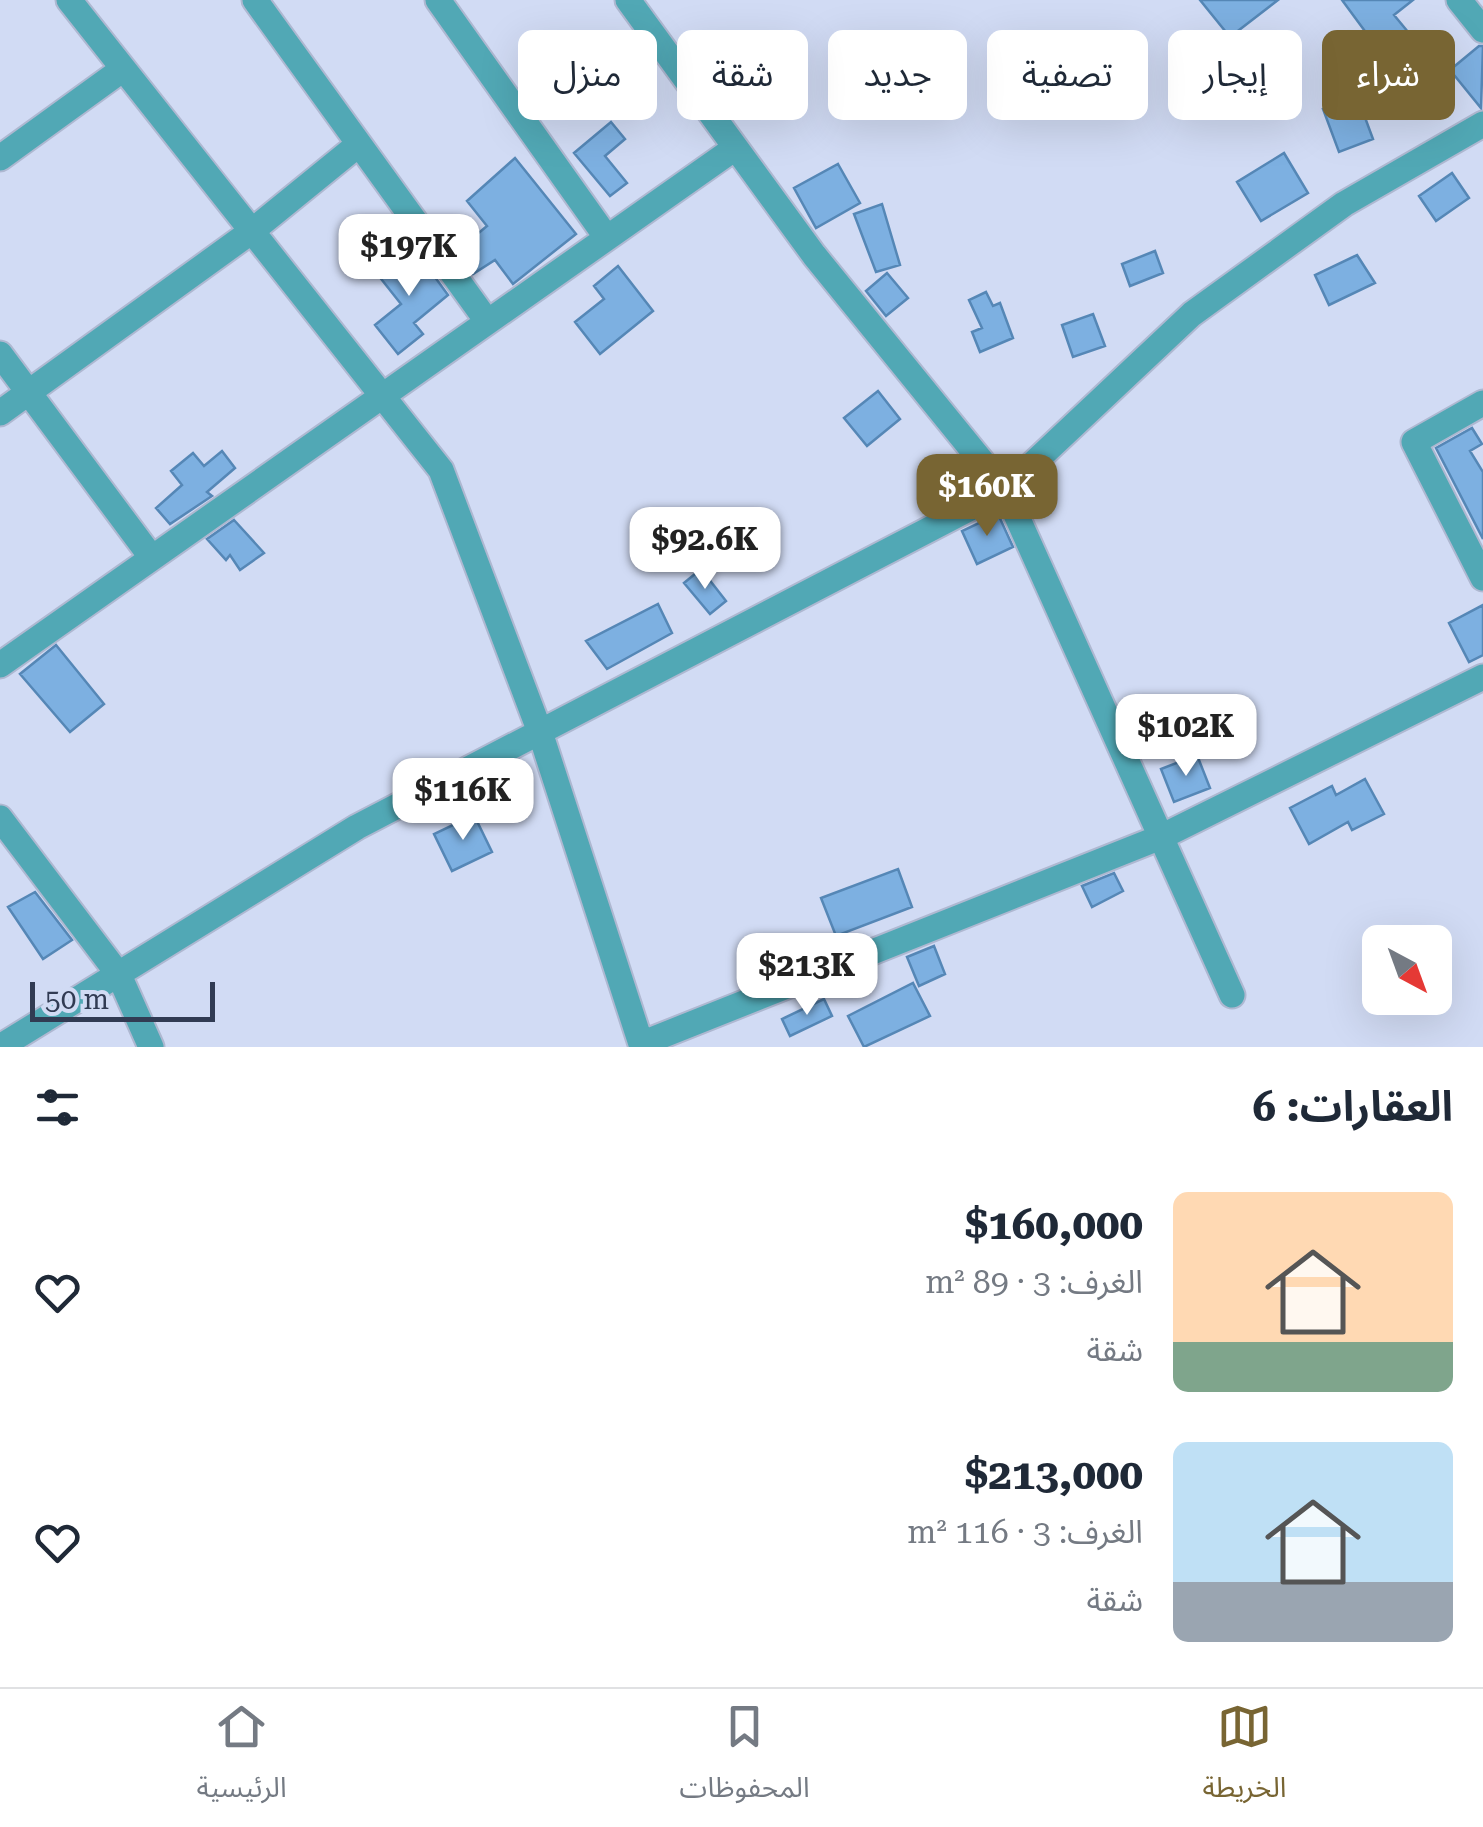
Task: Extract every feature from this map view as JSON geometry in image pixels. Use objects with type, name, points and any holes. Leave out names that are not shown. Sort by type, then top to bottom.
[{"type":"street","points":[[69,0],[441,470],[540,732],[642,1046],[1161,837],[1483,676]]},
{"type":"street","points":[[255,0],[487,321]]},
{"type":"street","points":[[438,0],[606,238]]},
{"type":"street","points":[[636,3],[814,255],[1005,490],[1232,995]]},
{"type":"street","points":[[0,158],[124,69]]},
{"type":"street","points":[[0,1047],[357,826],[1005,490],[1192,314],[1344,204],[1483,124]]},
{"type":"street","points":[[0,413],[252,231],[359,144]]},
{"type":"street","points":[[0,664],[735,148]]},
{"type":"street","points":[[0,354],[152,558]]},
{"type":"street","points":[[1481,407],[1414,442],[1483,578]]},
{"type":"street","points":[[0,818],[119,975],[152,1047]]},
{"type":"building","points":[[1200,0],[1278,0],[1239,30],[1224,30]]},
{"type":"building","points":[[1342,0],[1413,0],[1394,15],[1406,30],[1364,30]]},
{"type":"building","points":[[1483,46],[1481,108],[1455,76],[1455,66]]},
{"type":"building","points":[[1327,120],[1366,120],[1373,139],[1339,152]]},
{"type":"building","points":[[611,122],[625,139],[605,156],[627,183],[610,196],[574,153]]},
{"type":"building","points":[[1284,153],[1308,193],[1261,221],[1237,182]]},
{"type":"building","points":[[515,158],[576,234],[513,284],[495,260],[473,274],[457,251],[487,226],[467,201]]},
{"type":"building","points":[[838,164],[860,203],[816,228],[794,188]]},
{"type":"building","points":[[1452,173],[1469,198],[1436,221],[1419,196]]},
{"type":"building","points":[[882,204],[900,265],[876,272],[854,214]]},
{"type":"building","points":[[413,247],[448,295],[414,323],[423,334],[398,354],[375,325],[401,304],[378,275]]},
{"type":"building","points":[[1155,251],[1163,273],[1130,286],[1122,264]]},
{"type":"building","points":[[1357,255],[1375,283],[1329,305],[1315,275]]},
{"type":"building","points":[[618,266],[653,311],[600,354],[575,322],[604,299],[594,286]]},
{"type":"building","points":[[887,273],[908,298],[886,316],[866,291]]},
{"type":"building","points":[[986,292],[993,306],[1000,303],[1013,338],[980,352],[972,332],[982,328],[969,300]]},
{"type":"building","points":[[1093,314],[1105,346],[1073,357],[1062,325]]},
{"type":"building","points":[[878,391],[900,419],[867,446],[844,418]]},
{"type":"building","points":[[1472,428],[1482,444],[1470,451],[1483,472],[1483,539],[1436,448]]},
{"type":"building","points":[[222,451],[235,468],[207,492],[212,496],[170,524],[156,508],[182,485],[171,471],[193,453],[204,466]]},
{"type":"building","points":[[998,514],[1013,547],[977,564],[962,531]]},
{"type":"building","points":[[234,520],[264,553],[240,570],[230,555],[226,560],[207,539]]},
{"type":"building","points":[[701,569],[726,601],[710,614],[684,583]]},
{"type":"building","points":[[658,604],[672,633],[607,669],[586,641]]},
{"type":"building","points":[[1483,605],[1483,655],[1469,662],[1449,623]]},
{"type":"building","points":[[56,645],[104,704],[70,732],[20,674]]},
{"type":"building","points":[[1197,755],[1210,788],[1174,802],[1161,769]]},
{"type":"building","points":[[1365,779],[1384,814],[1352,830],[1348,822],[1309,844],[1290,808],[1332,786],[1336,795]]},
{"type":"building","points":[[474,815],[492,852],[452,871],[434,834]]},
{"type":"building","points":[[898,869],[912,907],[836,936],[821,898]]},
{"type":"building","points":[[1114,873],[1123,891],[1092,907],[1082,886]]},
{"type":"building","points":[[35,892],[72,940],[43,959],[8,907]]},
{"type":"building","points":[[934,946],[945,974],[919,986],[907,957]]},
{"type":"building","points":[[913,983],[930,1016],[864,1047],[848,1016]]},
{"type":"building","points":[[824,999],[832,1016],[790,1036],[782,1019]]}]
